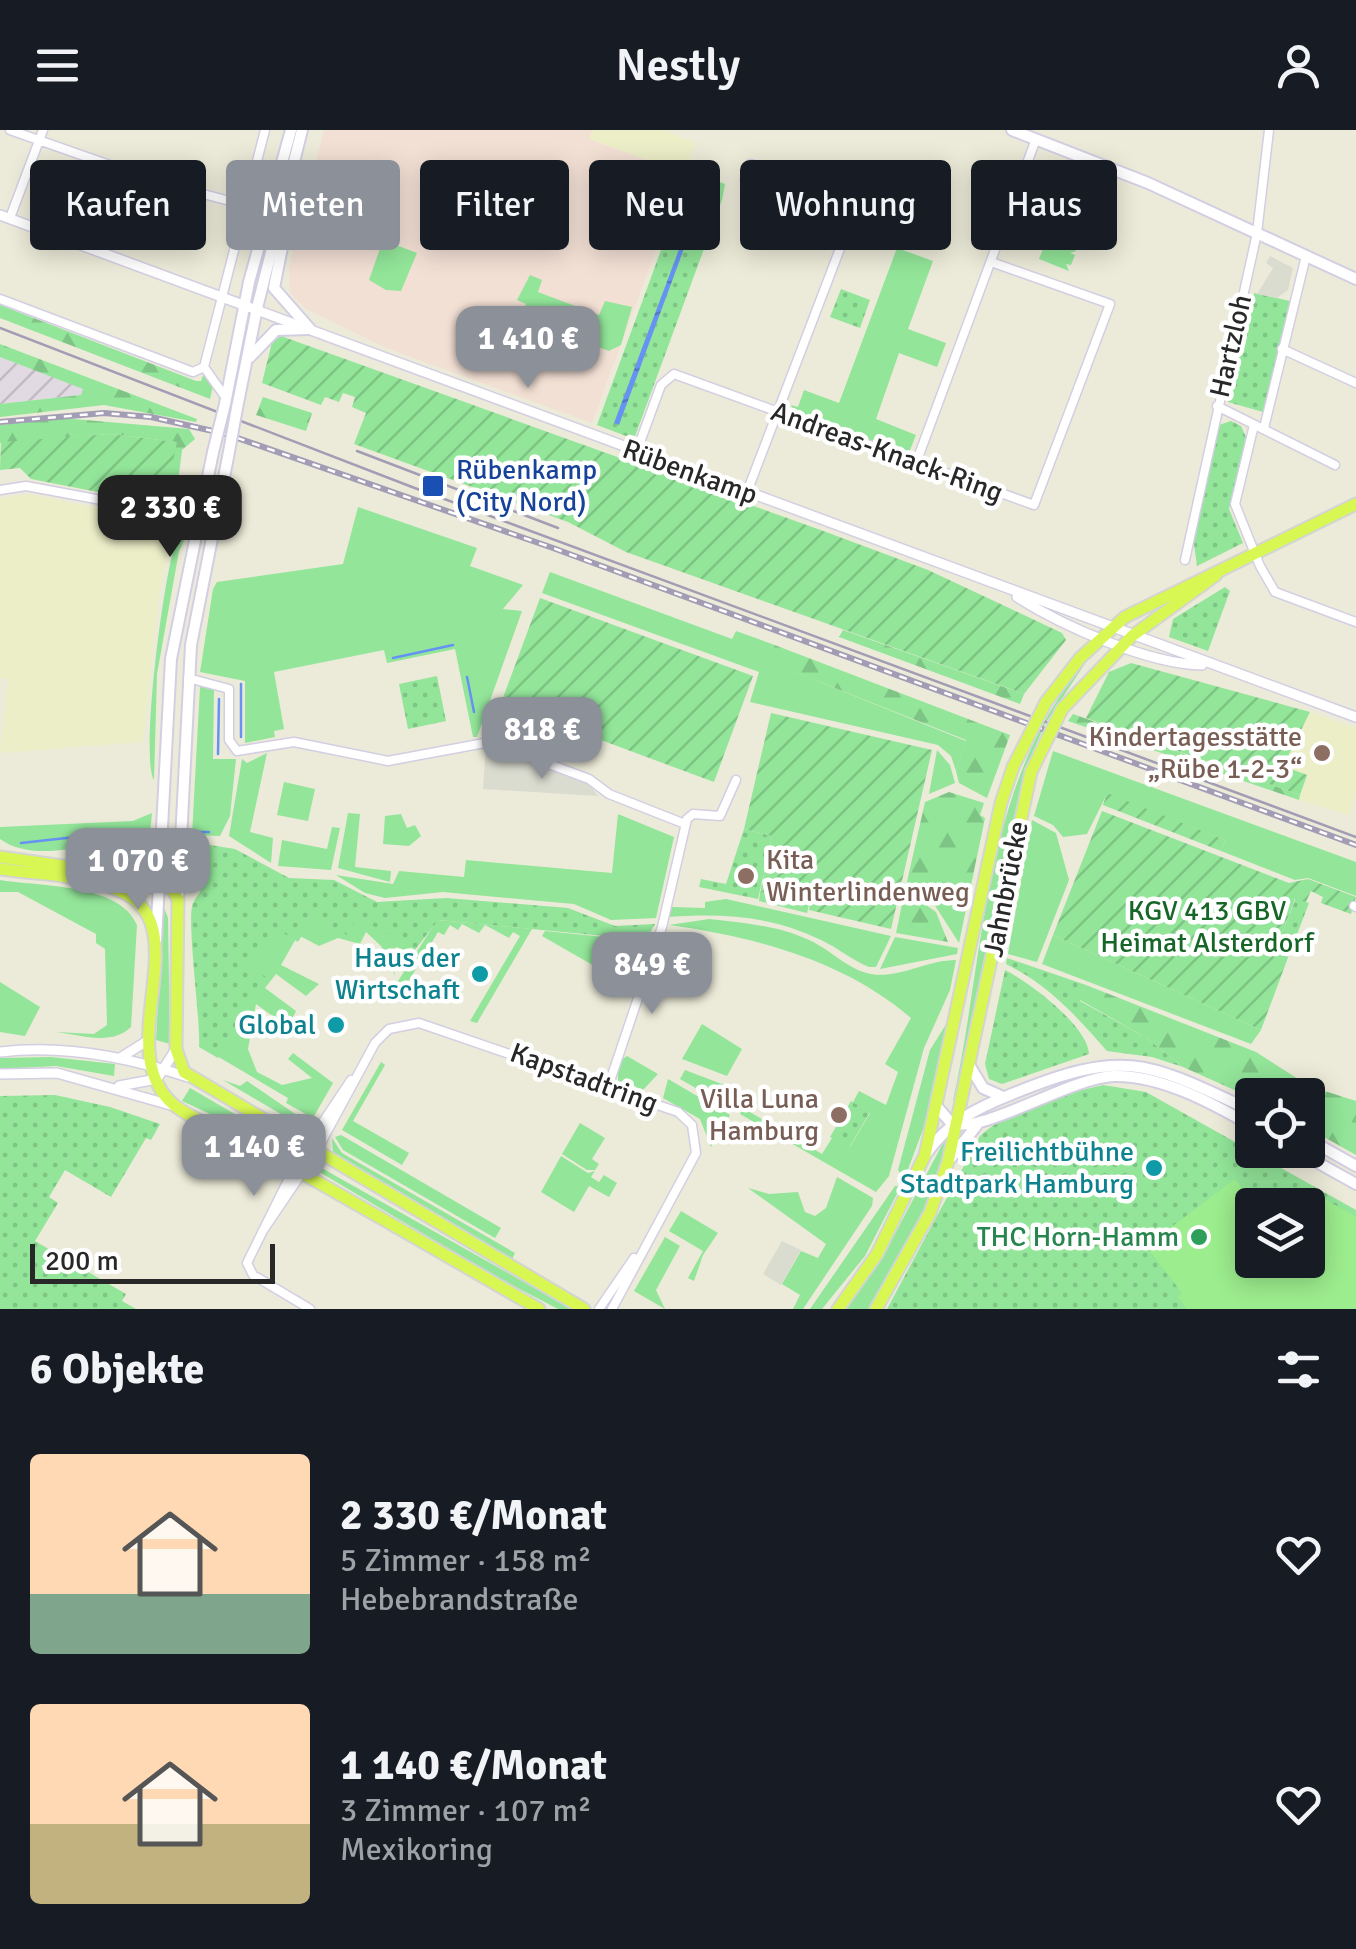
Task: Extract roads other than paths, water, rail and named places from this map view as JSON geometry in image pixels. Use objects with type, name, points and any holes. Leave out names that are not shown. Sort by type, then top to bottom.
[{"type":"main road","points":[[282,160],[290,130]]},
{"type":"main road","points":[[294,160],[302,130]]},
{"type":"main road","points":[[1012,130],[1138,179],[1356,279]]},
{"type":"main road","points":[[257,250],[173,642],[162,882],[146,1041],[152,1066],[162,1075],[174,1106],[298,1171],[539,1309]]},
{"type":"main road","points":[[271,250],[191,645],[176,866],[176,1049],[180,1065],[191,1078],[584,1309]]},
{"type":"main road","points":[[281,250],[274,288],[310,329]]},
{"type":"main road","points":[[246,362],[274,331],[310,329]]},
{"type":"main road","points":[[1216,576],[1356,504]]},
{"type":"main road","name":"Jahnbrücke","points":[[838,1309],[877,1254],[925,1154],[939,1109],[981,901],[1014,768],[1046,702],[1106,632],[1175,589],[1216,576]]},
{"type":"main road","name":"Jahnbrücke","points":[[876,1309],[924,1225],[948,1162],[972,1068],[1031,772],[1062,709],[1127,640],[1216,576]]},
{"type":"main road","points":[[173,642],[181,650],[191,645]]},
{"type":"main road","points":[[171,659],[176,670],[188,678]]},
{"type":"main road","points":[[0,857],[162,882],[178,899]]},
{"type":"main road","points":[[0,869],[98,883],[162,882],[176,866]]},
{"type":"main road","points":[[98,883],[134,899],[149,918],[156,940]]},
{"type":"main road","points":[[925,1154],[956,1122],[1004,1097],[1081,1068],[1120,1064],[1175,1076],[1235,1103]]},
{"type":"main road","points":[[972,1068],[981,1086],[1004,1097]]},
{"type":"main road","points":[[948,1162],[968,1133],[982,1122],[1075,1083],[1120,1076],[1172,1088],[1235,1118]]},
{"type":"main road","points":[[939,1109],[956,1122],[982,1122]]},
{"type":"main road","points":[[1325,1149],[1356,1166]]},
{"type":"main road","points":[[1325,1167],[1356,1184]]},
{"type":"street","points":[[10,130],[158,182],[226,200]]},
{"type":"street","points":[[5,216],[43,130]]},
{"type":"street","points":[[257,160],[265,130]]},
{"type":"street","name":"Hartzloh","points":[[1185,560],[1256,233],[1269,130]]},
{"type":"street","points":[[916,462],[1036,139]]},
{"type":"street","name":"Rübenkamp","points":[[5,216],[222,299],[245,302]]},
{"type":"street","points":[[225,401],[204,367],[234,250]]},
{"type":"street","points":[[747,492],[840,250]]},
{"type":"street","name":"Hartzloh","points":[[1306,256],[1235,504],[1275,592],[1356,622]]},
{"type":"street","name":"Andreas-Knack-Ring","points":[[636,453],[669,375],[1034,504],[1110,304],[991,262]]},
{"type":"street","name":"Rübenkamp","points":[[225,286],[245,302],[310,329],[1010,592],[1183,664],[1205,665],[1356,717]]},
{"type":"street","points":[[0,299],[193,372],[204,367]]},
{"type":"street","points":[[1282,349],[1356,383]]},
{"type":"street","points":[[1217,406],[1335,465]]},
{"type":"street","points":[[0,490],[26,486],[214,521]]},
{"type":"street","points":[[188,678],[230,688],[230,740],[237,751],[294,742],[388,761],[494,743],[586,777],[609,794],[685,824]]},
{"type":"street","points":[[608,1087],[661,930],[685,824],[690,814],[720,816],[736,780]]},
{"type":"street","name":"Kapstadtring","points":[[311,1149],[389,1029],[418,1022],[678,1112],[692,1125],[697,1140],[688,1170],[612,1309]]},
{"type":"street","points":[[120,1058],[146,1041]]},
{"type":"street","points":[[162,1075],[176,1049]]},
{"type":"street","points":[[0,1052],[50,1050],[152,1066]]},
{"type":"street","points":[[0,1074],[57,1074],[116,1086],[174,1106]]},
{"type":"street","points":[[116,1086],[162,1075],[191,1078]]},
{"type":"street","points":[[298,1171],[247,1259],[250,1271],[310,1309]]},
{"type":"street","name":"Kapstadtring","points":[[599,1309],[641,1251]]},
{"type":"water","points":[[679,250],[683,250],[619,425],[614,423]]},
{"type":"waterway","points":[[393,658],[453,645]]},
{"type":"waterway","points":[[467,677],[474,712]]},
{"type":"waterway","points":[[241,684],[241,737]]},
{"type":"waterway","points":[[218,754],[219,699]]},
{"type":"waterway","points":[[21,843],[139,830]]},
{"type":"waterway","points":[[193,832],[209,832]]},
{"type":"tram line","points":[[0,328],[412,487],[1356,837]]},
{"type":"tram line","points":[[357,451],[558,528]]},
{"type":"railway","points":[[0,422],[104,413],[151,417],[226,434],[553,548],[1356,845]]},
{"type":"place","name":"Rübenkamp (City Nord)","points":[[433,486]]},
{"type":"place","name":"Kindertagesstätte „Rübe 1-2-3“","points":[[1322,753]]},
{"type":"place","name":"Kita Winterlindenweg","points":[[746,876]]},
{"type":"place","name":"Haus der Wirtschaft","points":[[480,974]]},
{"type":"place","name":"Global","points":[[336,1025]]},
{"type":"place","name":"Villa Luna Hamburg","points":[[839,1115]]},
{"type":"place","name":"Freilichtbühne Stadtpark Hamburg","points":[[1154,1168]]},
{"type":"place","name":"THC Horn-Hamm","points":[[1199,1237]]},
{"type":"park label","name":"KGV 413 GBV Heimat Alsterdorf","points":[[1207,927]]}]
